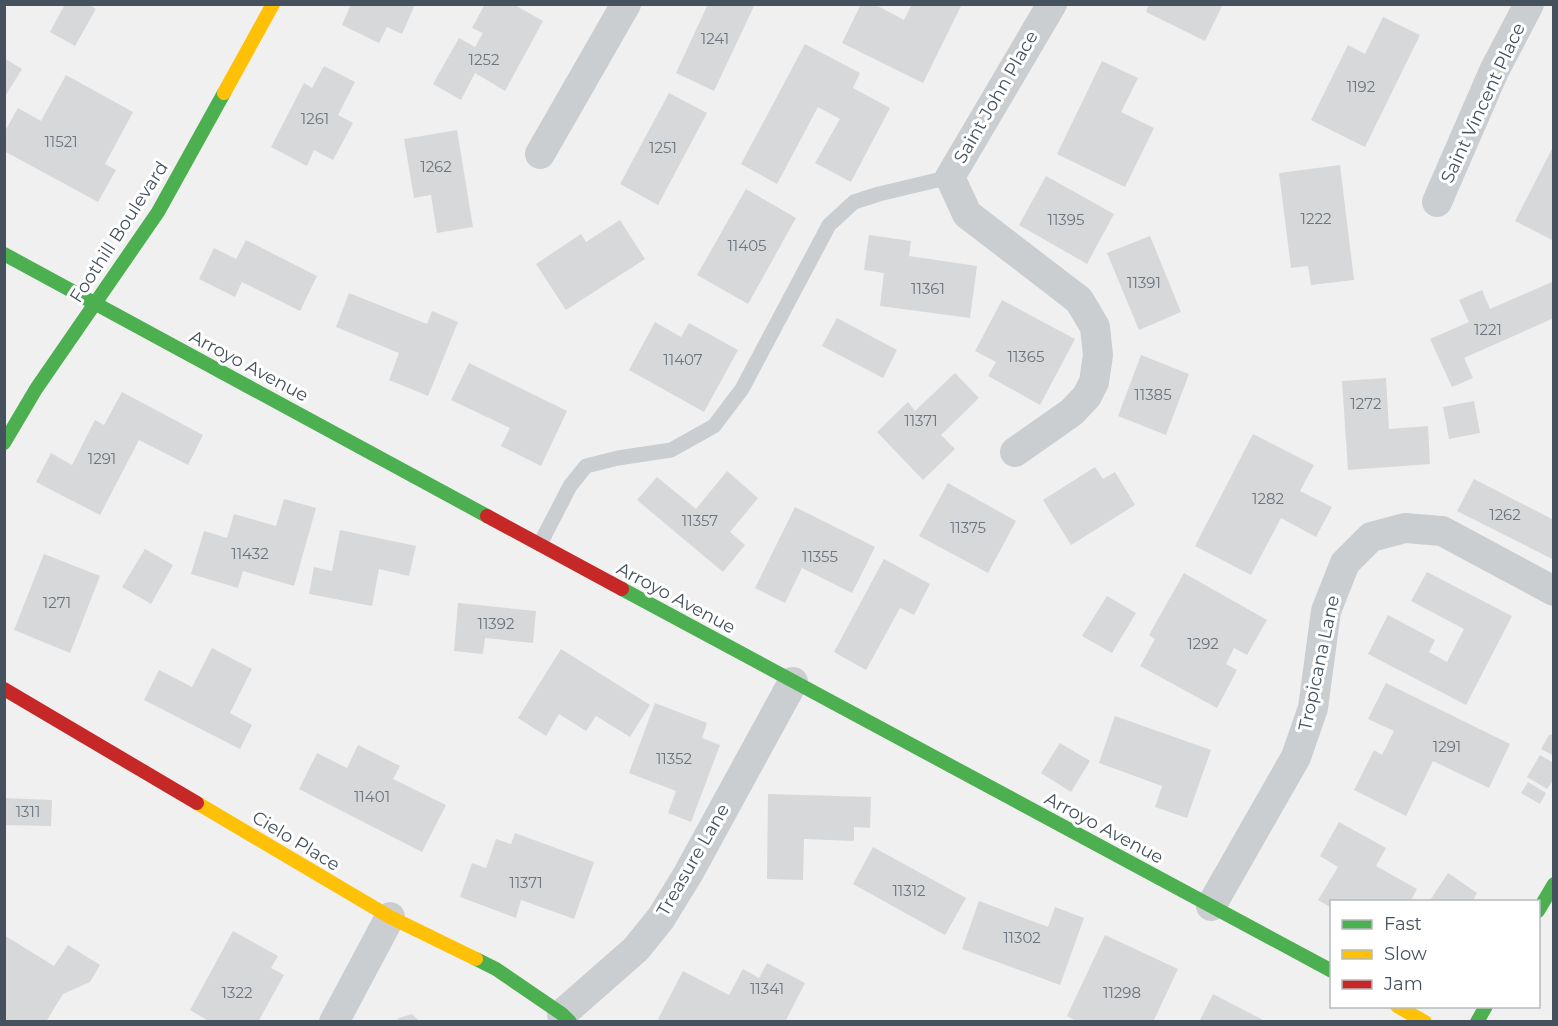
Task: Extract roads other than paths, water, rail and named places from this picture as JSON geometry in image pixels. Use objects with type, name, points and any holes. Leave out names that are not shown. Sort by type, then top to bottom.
[{"type":"street","name":"Foothill Boulevard","points":[[4,443],[36,389],[158,212],[273,4]]},
{"type":"street","points":[[540,154],[626,4]]},
{"type":"street","name":"Saint John Place","points":[[1015,452],[1072,412],[1087,396],[1094,382],[1098,355],[1095,327],[1079,300],[966,214],[950,177],[1052,4]]},
{"type":"street","name":"Saint Vincent Place","points":[[1437,202],[1494,71],[1529,4]]},
{"type":"street","name":"Arroyo Avenue","points":[[4,254],[1330,970]]},
{"type":"street","name":"Tropicana Lane","points":[[1211,906],[1296,757],[1313,708],[1326,611],[1344,563],[1371,537],[1405,528],[1442,531],[1554,591]]},
{"type":"street","name":"Treasure Lane","points":[[566,1018],[636,949],[661,918],[688,874],[793,682]]},
{"type":"street","name":"Cielo Place","points":[[4,689],[390,917],[496,969],[566,1018]]},
{"type":"street","points":[[1540,909],[1554,884]]},
{"type":"street","points":[[334,1022],[390,917]]},
{"type":"street","points":[[1400,1008],[1425,1022]]},
{"type":"street","points":[[1478,1022],[1485,1008]]},
{"type":"lane","points":[[540,544],[570,486],[586,466],[618,458],[671,450],[714,426],[742,389],[829,225],[854,202],[950,177]]}]
